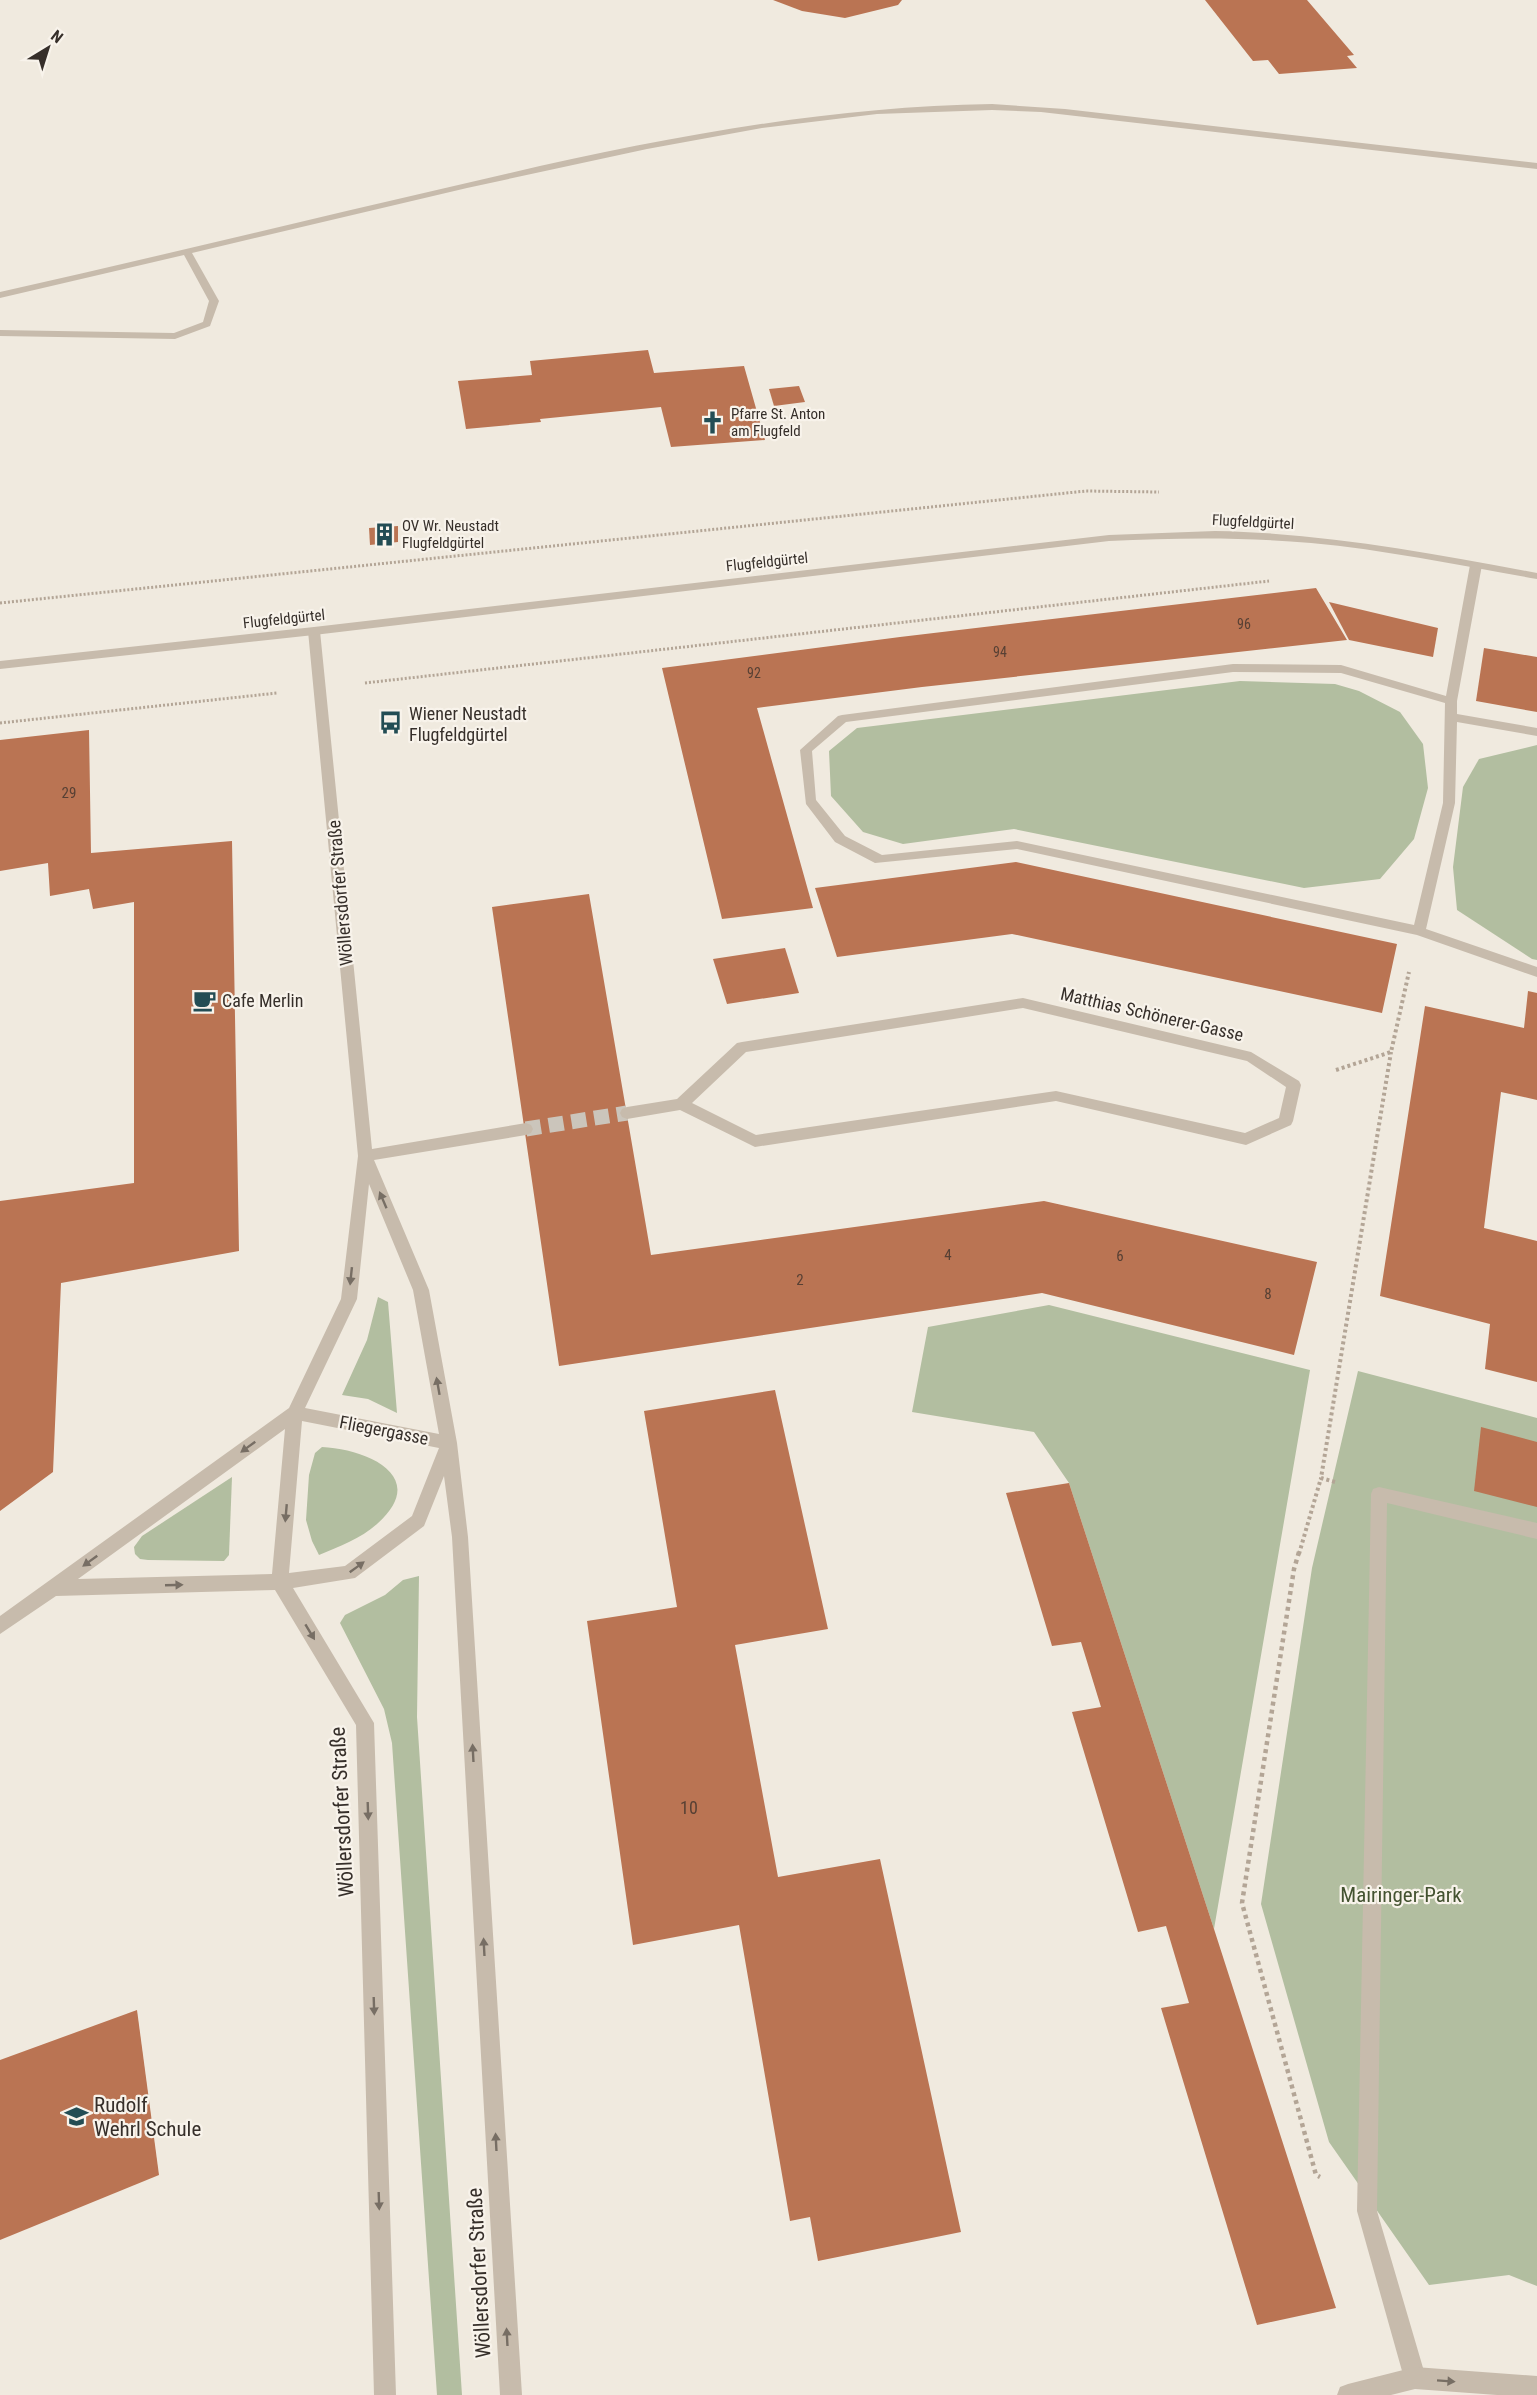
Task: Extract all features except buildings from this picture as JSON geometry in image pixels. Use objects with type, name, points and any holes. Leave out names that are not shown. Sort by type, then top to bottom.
[{"type":"street","points":[[0,295],[458,187],[643,146],[779,124],[878,112],[991,107],[1063,111],[1425,151],[1537,166]]},
{"type":"street","points":[[0,333],[175,336],[207,324],[214,301],[188,252]]},
{"type":"street","name":"Flugfeldgürtel","points":[[0,665],[314,631],[1109,538],[1194,534],[1281,537],[1393,551],[1537,576]]},
{"type":"street","points":[[1419,931],[1449,803],[1451,701],[1476,565]]},
{"type":"street","name":"Wöllersdorfer Straße","points":[[314,631],[365,1156],[349,1299],[295,1413],[280,1582],[365,1723],[385,2395]]},
{"type":"street","points":[[1451,701],[1341,669],[1233,668],[842,719],[806,750],[810,801],[840,839],[880,860],[1017,845],[1419,931],[1537,972]]},
{"type":"street","points":[[1451,717],[1537,732]]},
{"type":"street","name":"Matthias Schönerer-Gasse","points":[[681,1104],[742,1047],[1023,1003],[1251,1058],[1294,1084]]},
{"type":"street","points":[[627,1113],[681,1104],[755,1141],[1056,1096],[1246,1139],[1286,1121],[1294,1084]]},
{"type":"street","points":[[365,1156],[526,1129]]},
{"type":"street","name":"Wöllersdorfer Straße","points":[[365,1156],[421,1290],[449,1443],[460,1537],[511,2395]]},
{"type":"street","points":[[0,1626],[295,1413]]},
{"type":"street","name":"Fliegergasse","points":[[52,1588],[280,1582],[349,1574],[418,1521],[449,1443],[295,1413]]},
{"type":"street","points":[[1415,2379],[1367,2211],[1379,1494],[1537,1531]]},
{"type":"street","points":[[1348,2395],[1415,2379],[1537,2387]]},
{"type":"path","points":[[393,680],[1276,580]]},
{"type":"path","points":[[0,723],[254,696]]},
{"type":"path","points":[[1367,2211],[1316,2175],[1242,1903],[1294,1569],[1321,1478],[1391,1052],[1419,931]]},
{"type":"path","points":[[1294,1084],[1391,1052]]},
{"type":"path","points":[[1321,1478],[1379,1494]]},
{"type":"green space","points":[[1240,681],[1335,684],[1359,691],[1400,712],[1423,744],[1428,788],[1414,839],[1380,879],[1304,888],[1014,829],[903,844],[863,832],[831,796],[829,751],[857,728]]},
{"type":"green space","points":[[1537,745],[1537,960],[1532,959],[1457,910],[1453,867],[1463,787],[1479,759]]},
{"type":"green space","points":[[378,1297],[388,1302],[397,1413],[368,1399],[342,1395],[367,1340]]},
{"type":"green space","points":[[1049,1305],[1310,1370],[1214,1929],[1069,1483],[1034,1432],[912,1412],[928,1327]]},
{"type":"green space","name":"Mairinger-Park","points":[[1358,1371],[1537,1418],[1537,2286],[1509,2275],[1429,2285],[1329,2142],[1261,1904],[1312,1568]]},
{"type":"green space","points":[[322,1447],[357,1453],[373,1460],[386,1468],[395,1479],[397,1492],[392,1507],[377,1524],[350,1542],[319,1555],[306,1520],[309,1475],[315,1453]]},
{"type":"green space","points":[[232,1477],[229,1555],[224,1561],[148,1560],[140,1559],[135,1554],[134,1547],[142,1536]]},
{"type":"green space","points":[[419,1576],[417,1717],[462,2395],[437,2395],[392,1743],[384,1709],[340,1623],[345,1615],[385,1595],[403,1580]]},
{"type":"tunnel","points":[[526,1129],[627,1113]]},
{"type":"place","name":"Pfarre St. Anton am Flugfeld","points":[[713,423]]},
{"type":"place","name":"OV Wr. Neustadt Flugfeldgürtel","points":[[384,535]]},
{"type":"place","name":"Wiener Neustadt Flugfeldgürtel","points":[[391,723]]},
{"type":"place","name":"Cafe Merlin","points":[[204,1000]]},
{"type":"place","name":"Rudolf Wehrl Schule","points":[[76,2117]]}]
